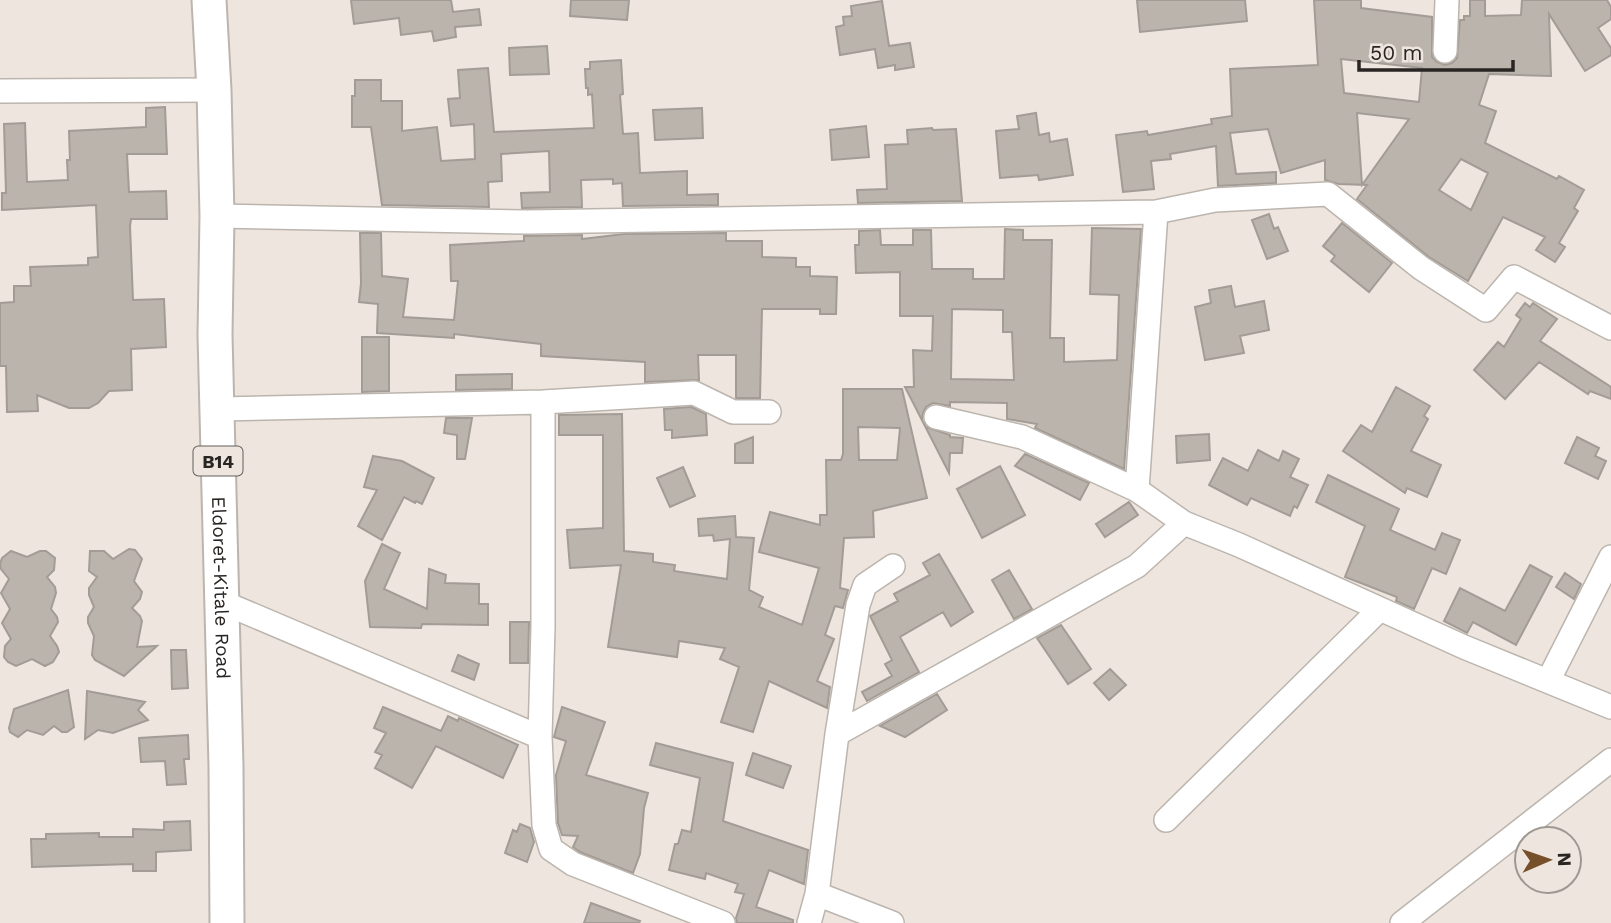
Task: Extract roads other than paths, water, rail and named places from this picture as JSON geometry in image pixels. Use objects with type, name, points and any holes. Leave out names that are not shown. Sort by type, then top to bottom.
[{"type":"highway","name":"Eldoret-Kitale Road","points":[[209,0],[218,216],[215,335],[227,923]]},
{"type":"street","points":[[1445,51],[1447,0]]},
{"type":"street","points":[[0,91],[214,90]]},
{"type":"street","points":[[218,216],[527,222],[1156,212],[1215,200],[1328,194],[1421,268],[1486,310],[1514,277],[1611,328]]},
{"type":"street","points":[[1137,490],[1156,212]]},
{"type":"street","points":[[217,410],[542,402],[694,393],[733,412],[769,412]]},
{"type":"street","points":[[542,402],[543,627],[540,737],[544,825],[551,849],[573,864],[723,923]]},
{"type":"street","points":[[936,417],[1022,437],[1137,490],[1184,523],[1239,545],[1379,610],[1611,707]]},
{"type":"street","points":[[837,734],[1137,566],[1184,523]]},
{"type":"street","points":[[1548,681],[1611,557]]},
{"type":"street","points":[[809,923],[817,894],[837,734],[858,605],[865,584],[893,566]]},
{"type":"street","points":[[222,602],[540,737]]},
{"type":"street","points":[[1166,820],[1379,610]]},
{"type":"street","points":[[1402,923],[1611,760]]},
{"type":"street","points":[[817,894],[892,923]]}]
